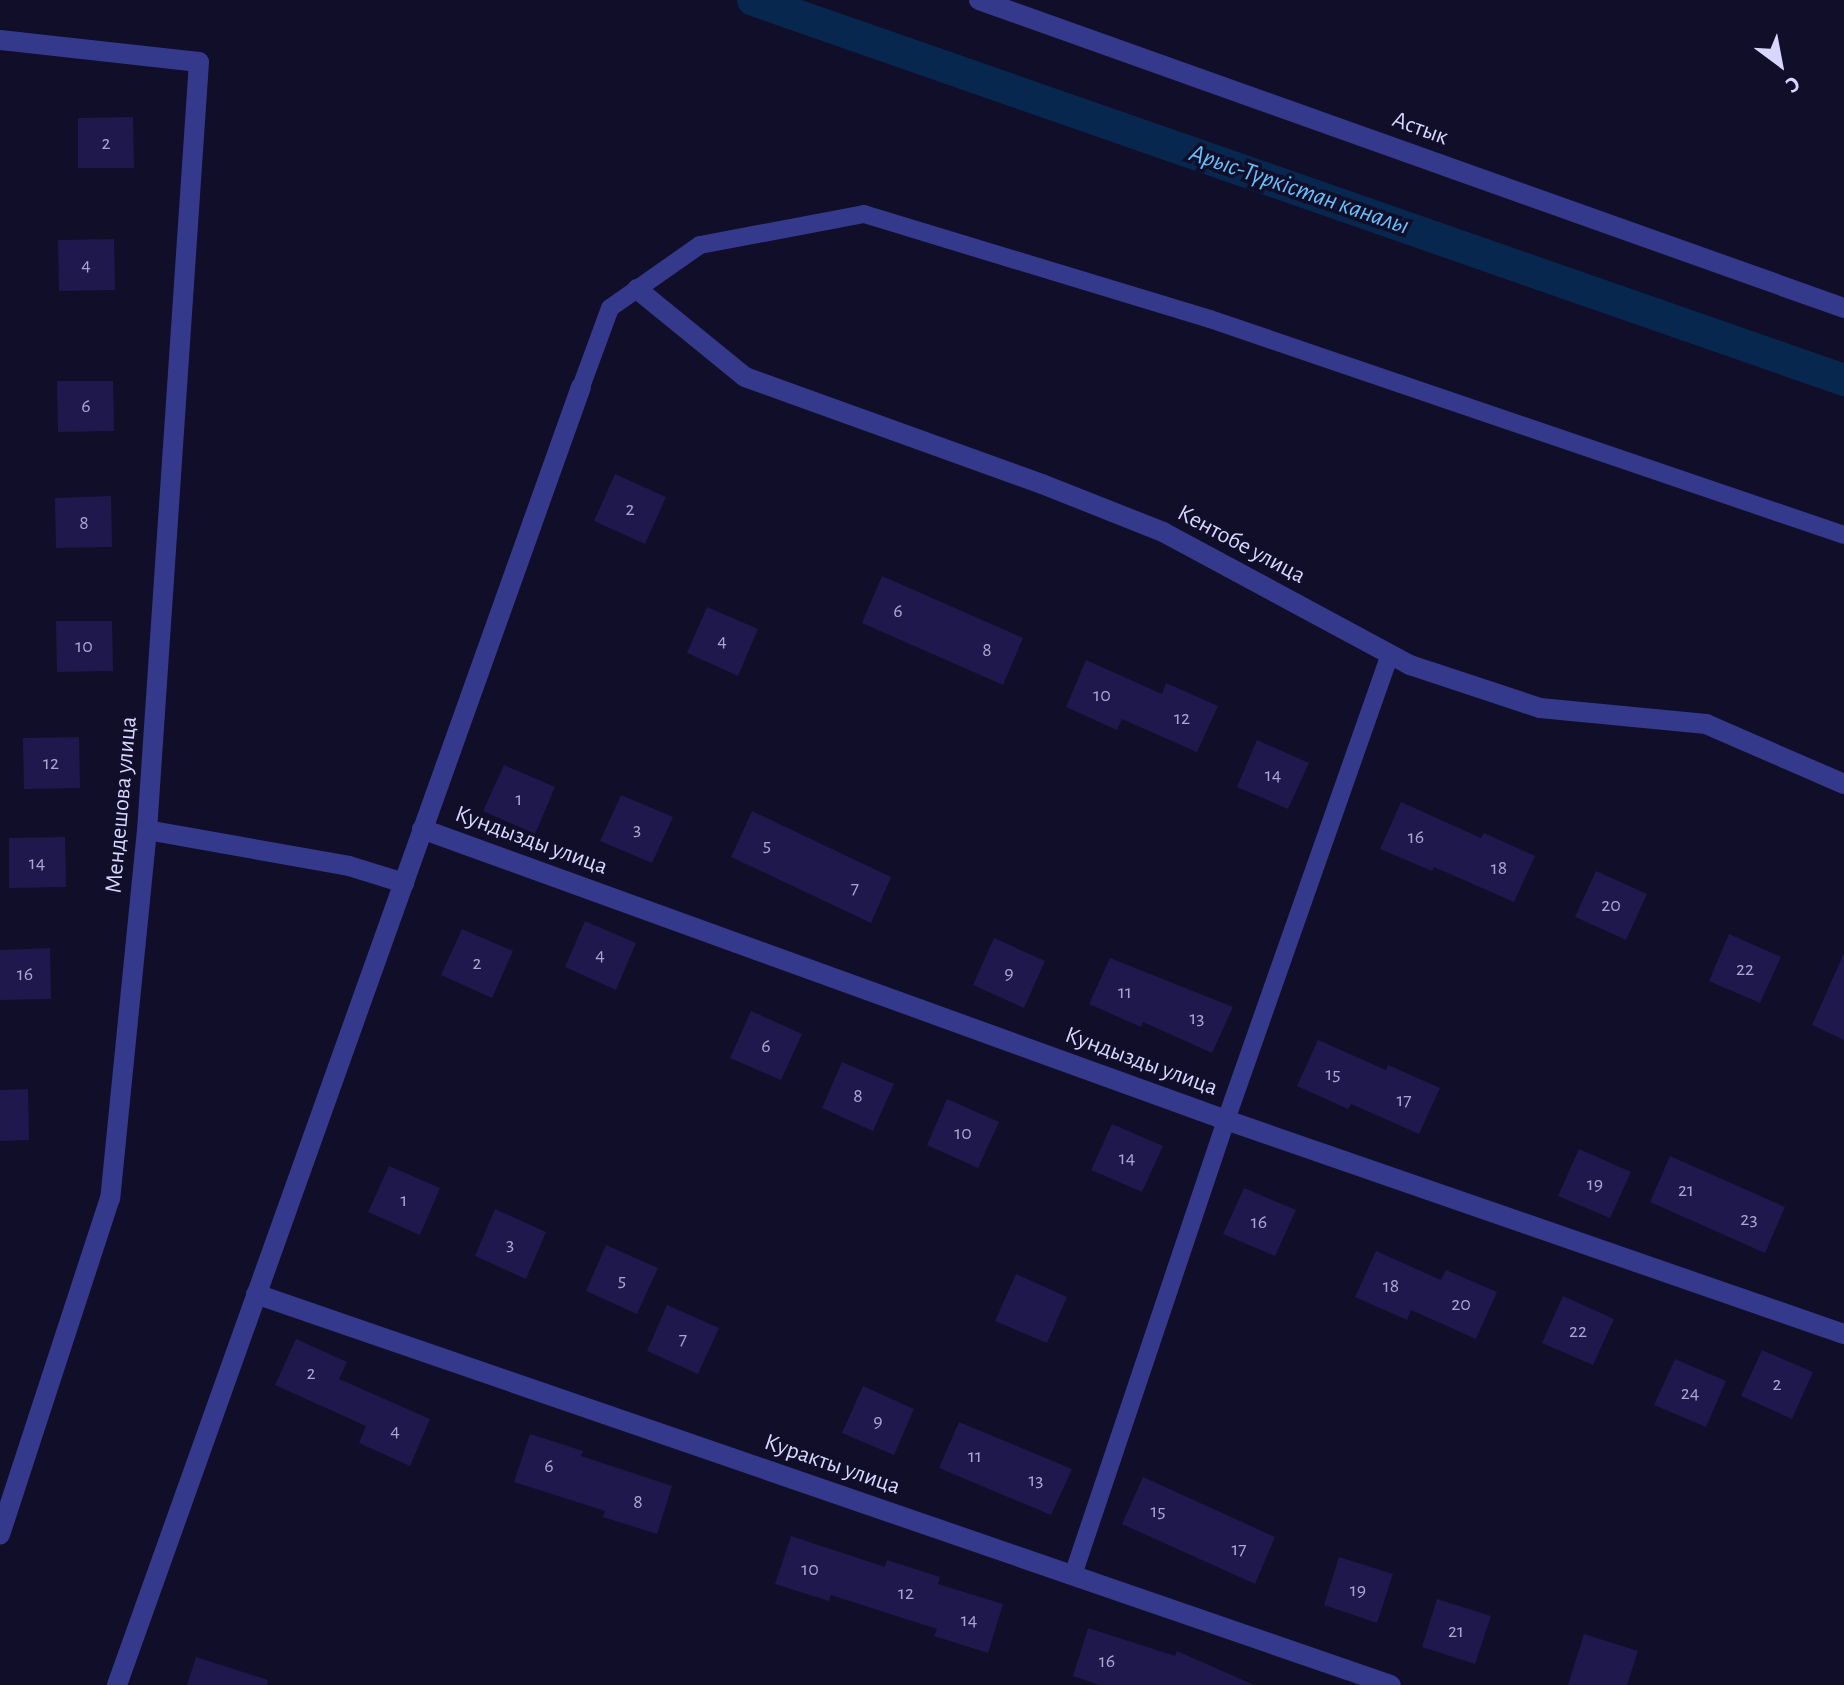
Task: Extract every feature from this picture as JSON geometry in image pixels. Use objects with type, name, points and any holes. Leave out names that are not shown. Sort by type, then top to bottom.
[{"type":"street","name":"Астык","points":[[979,0],[1844,308]]},
{"type":"street","name":"Мендешова улица","points":[[0,40],[199,62],[147,830],[110,1198],[0,1534]]},
{"type":"street","name":"Кентобе улица","points":[[637,289],[745,377],[1042,484],[1163,532],[1410,665],[1540,708],[1706,724],[1844,784]]},
{"type":"street","points":[[117,1685],[581,387]]},
{"type":"street","name":"Кундызды улица","points":[[422,829],[1226,1120],[1844,1334]]},
{"type":"street","points":[[147,830],[349,866],[404,883]]},
{"type":"street","name":"Куракты улица","points":[[256,1294],[1391,1685]]},
{"type":"lane","points":[[581,387],[610,308],[700,245],[864,214],[1210,319],[1844,535]]},
{"type":"lane","points":[[1073,1575],[1226,1120],[1390,655]]},
{"type":"building","points":[[133,117],[134,168],[78,168],[78,118]]},
{"type":"building","points":[[114,239],[115,290],[59,291],[58,240]]},
{"type":"building","points":[[57,381],[113,381],[114,431],[58,432]]},
{"type":"building","points":[[615,474],[666,497],[645,544],[594,521]]},
{"type":"building","points":[[111,496],[112,547],[56,548],[55,498]]},
{"type":"building","points":[[882,576],[1023,638],[1003,685],[862,623]]},
{"type":"building","points":[[707,607],[758,629],[738,676],[687,653]]},
{"type":"building","points":[[56,621],[112,621],[113,671],[57,672]]},
{"type":"building","points":[[1086,660],[1162,694],[1166,683],[1218,706],[1197,752],[1122,719],[1117,730],[1066,707]]},
{"type":"building","points":[[79,737],[80,788],[24,789],[23,738]]},
{"type":"building","points":[[1257,740],[1309,763],[1288,809],[1237,787]]},
{"type":"building","points":[[504,765],[555,787],[535,834],[483,811]]},
{"type":"building","points":[[621,795],[673,817],[652,863],[600,841]]},
{"type":"building","points":[[1401,802],[1481,838],[1484,833],[1535,856],[1514,902],[1434,867],[1432,871],[1380,849]]},
{"type":"building","points":[[752,811],[891,877],[871,923],[731,857]]},
{"type":"building","points":[[65,837],[66,887],[9,888],[9,838]]},
{"type":"building","points":[[1596,871],[1647,894],[1626,940],[1575,917]]},
{"type":"building","points":[[585,921],[636,943],[616,990],[565,967]]},
{"type":"building","points":[[462,929],[513,951],[492,998],[441,975]]},
{"type":"building","points":[[1729,934],[1781,957],[1760,1003],[1709,981]]},
{"type":"building","points":[[994,938],[1045,961],[1024,1008],[973,985]]},
{"type":"building","points":[[50,948],[51,999],[0,1000],[0,950]]},
{"type":"building","points":[[1844,953],[1844,1040],[1812,1025]]},
{"type":"building","points":[[1110,958],[1233,1007],[1212,1053],[1143,1022],[1141,1027],[1089,1004]]},
{"type":"building","points":[[751,1011],[802,1034],[781,1080],[730,1058]]},
{"type":"building","points":[[1318,1040],[1386,1070],[1388,1065],[1440,1088],[1419,1134],[1351,1104],[1348,1109],[1297,1086]]},
{"type":"building","points":[[842,1062],[894,1084],[873,1131],[822,1108]]},
{"type":"building","points":[[28,1089],[29,1140],[0,1141],[0,1090]]},
{"type":"building","points":[[947,1099],[999,1122],[978,1168],[927,1145]]},
{"type":"building","points":[[1112,1124],[1163,1146],[1142,1192],[1091,1170]]},
{"type":"building","points":[[1579,1149],[1631,1172],[1610,1218],[1558,1196]]},
{"type":"building","points":[[1670,1156],[1785,1207],[1765,1253],[1650,1202]]},
{"type":"building","points":[[389,1166],[440,1188],[420,1235],[368,1212]]},
{"type":"building","points":[[1244,1188],[1296,1210],[1275,1256],[1223,1234]]},
{"type":"building","points":[[495,1209],[546,1232],[526,1279],[475,1256]]},
{"type":"building","points":[[606,1245],[658,1268],[637,1314],[586,1291]]},
{"type":"building","points":[[1376,1251],[1441,1280],[1446,1270],[1497,1292],[1476,1339],[1411,1310],[1407,1320],[1355,1297]]},
{"type":"building","points":[[1016,1274],[1067,1297],[1047,1343],[995,1321]]},
{"type":"building","points":[[1563,1296],[1614,1319],[1593,1365],[1542,1343]]},
{"type":"building","points":[[667,1305],[719,1328],[698,1374],[647,1351]]},
{"type":"building","points":[[296,1339],[347,1362],[339,1379],[430,1419],[410,1466],[359,1443],[366,1426],[275,1385]]},
{"type":"building","points":[[1762,1350],[1813,1372],[1792,1419],[1741,1396]]},
{"type":"building","points":[[1675,1359],[1726,1381],[1706,1427],[1654,1405]]},
{"type":"building","points":[[863,1386],[914,1409],[894,1455],[842,1433]]},
{"type":"building","points":[[959,1422],[1072,1469],[1051,1515],[939,1468]]},
{"type":"building","points":[[530,1434],[583,1451],[581,1456],[672,1486],[657,1534],[603,1517],[605,1511],[514,1482]]},
{"type":"building","points":[[1143,1477],[1275,1537],[1255,1584],[1122,1524]]},
{"type":"building","points":[[791,1536],[885,1567],[887,1560],[940,1577],[938,1584],[1003,1604],[988,1653],[934,1636],[937,1629],[831,1595],[829,1601],[775,1584]]},
{"type":"building","points":[[1339,1557],[1393,1574],[1377,1623],[1324,1605]]},
{"type":"building","points":[[1437,1599],[1491,1616],[1475,1664],[1422,1647]]},
{"type":"building","points":[[1088,1628],[1175,1656],[1177,1651],[1254,1685],[1100,1685],[1073,1676]]},
{"type":"building","points":[[1584,1634],[1638,1651],[1627,1685],[1568,1685]]},
{"type":"building","points":[[196,1657],[268,1680],[267,1685],[187,1685]]},
{"type":"waterway","name":"Арыс-Түркістан каналы","points":[[753,0],[1844,380]]}]
